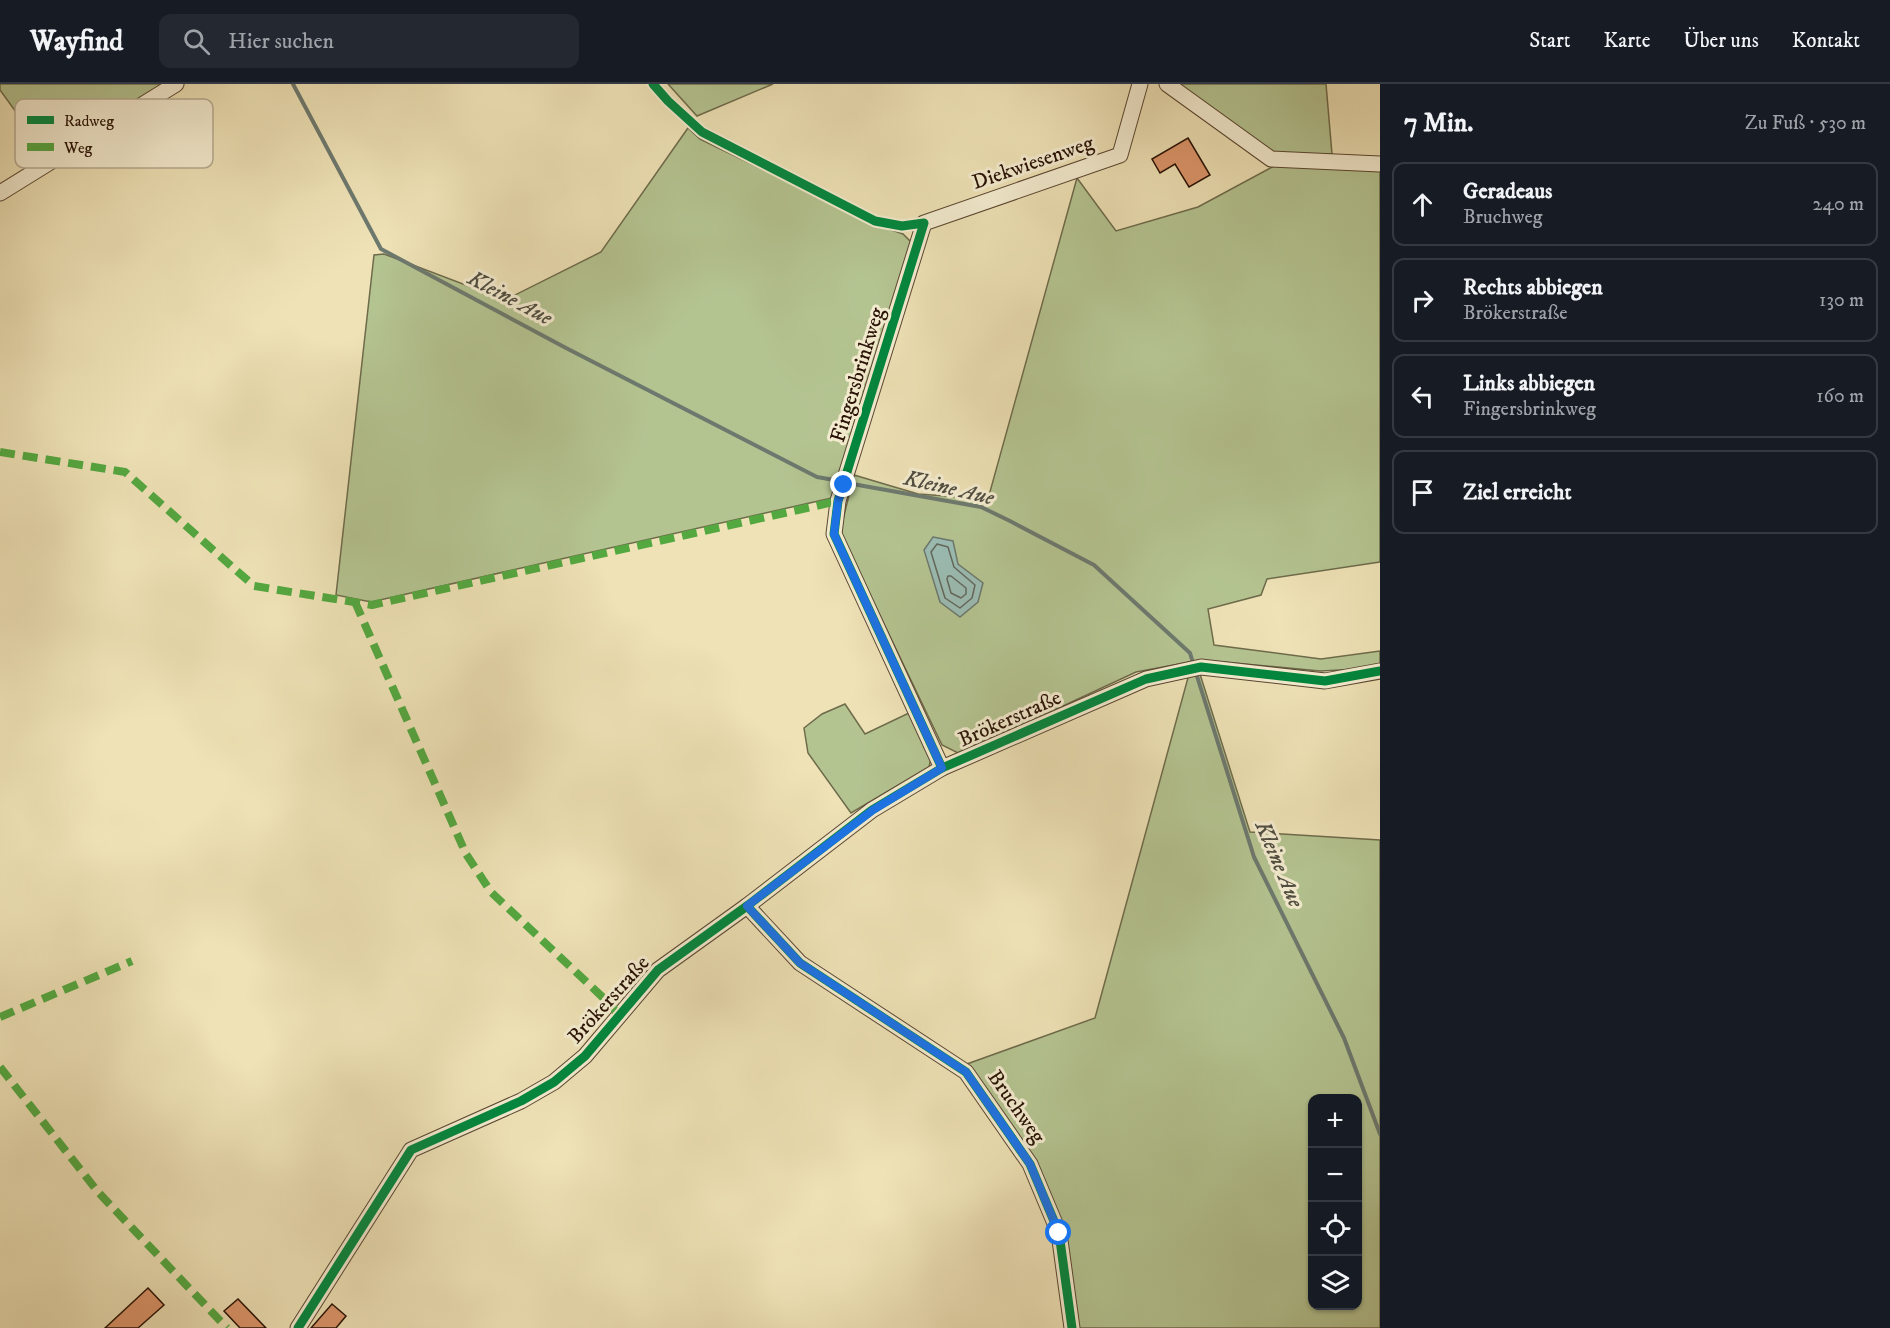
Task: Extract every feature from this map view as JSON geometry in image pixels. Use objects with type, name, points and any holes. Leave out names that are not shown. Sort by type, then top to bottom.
[{"type":"street","points":[[152,99],[176,84]]},
{"type":"street","name":"Diekwiesenweg","points":[[924,223],[1120,155],[1140,84]]},
{"type":"street","points":[[1167,84],[1271,159],[1380,164]]},
{"type":"street","points":[[0,193],[40,168]]},
{"type":"street","name":"Fingersbrinkweg","points":[[924,223],[838,501],[834,534],[942,768]]},
{"type":"street","name":"Brökerstraße","points":[[298,1328],[411,1150],[520,1101],[554,1082],[585,1056],[658,970],[873,810],[942,768],[1146,678],[1201,667],[1325,681],[1380,671]]},
{"type":"street","name":"Bruchweg","points":[[747,906],[800,963],[966,1072],[1030,1164],[1059,1233],[1072,1328]]},
{"type":"green space","points":[[0,84],[170,84],[146,99],[15,99],[15,111],[0,90]]},
{"type":"green space","points":[[668,84],[773,84],[697,116]]},
{"type":"green space","points":[[1179,84],[1326,84],[1332,154],[1273,155]]},
{"type":"green space","points":[[688,128],[700,139],[872,223],[903,234],[912,243],[836,497],[371,602],[336,595],[374,255],[384,254],[505,300],[601,252]]},
{"type":"green space","points":[[1276,165],[1380,170],[1380,562],[1267,579],[1261,595],[1208,609],[1214,645],[1321,659],[1380,651],[1380,664],[1359,669],[1320,671],[1201,660],[1136,672],[960,754],[942,745],[840,532],[854,475],[918,494],[988,499],[1077,178],[1116,231],[1198,207]]},
{"type":"green space","points":[[1199,671],[1250,832],[1380,840],[1380,1328],[1077,1328],[1066,1231],[967,1064],[1095,1018],[1189,674]]},
{"type":"green space","points":[[845,704],[865,734],[911,712],[932,754],[929,767],[851,813],[808,753],[804,728],[822,714]]},
{"type":"water","points":[[933,537],[953,541],[958,564],[983,583],[978,602],[960,617],[940,602],[924,550]]},
{"type":"building","points":[[1188,138],[1210,175],[1189,187],[1175,164],[1160,173],[1152,159]]},
{"type":"building","points":[[148,1288],[164,1305],[138,1328],[105,1328]]},
{"type":"building","points":[[238,1299],[266,1328],[240,1328],[224,1311]]},
{"type":"building","points":[[332,1304],[346,1316],[336,1328],[311,1328]]},
{"type":"waterway","name":"Kleine Aue","points":[[293,84],[381,249],[566,348],[817,477],[840,481]]},
{"type":"waterway","name":"Kleine Aue","points":[[847,483],[981,507],[1094,565],[1190,653],[1194,666]]},
{"type":"waterway","name":"Kleine Aue","points":[[1196,673],[1254,857],[1344,1038],[1380,1134]]},
{"type":"marked path","points":[[0,452],[125,472],[254,586],[372,605],[838,501]]},
{"type":"marked path","points":[[355,602],[466,854],[491,892],[613,1007],[618,1017]]},
{"type":"marked path","points":[[0,1017],[132,961]]},
{"type":"marked path","points":[[0,1067],[98,1192],[227,1328]]},
{"type":"cycle path","points":[[653,84],[702,132],[875,221],[902,226],[924,223],[838,501],[834,534],[942,768]]},
{"type":"cycle path","points":[[298,1328],[411,1150],[521,1101],[554,1082],[585,1056],[658,970],[747,906],[872,810],[942,768],[1146,679],[1201,667],[1325,681],[1380,671]]},
{"type":"cycle path","points":[[747,906],[800,963],[966,1072],[1030,1164],[1059,1233],[1072,1328]]},
{"type":"route","points":[[844,485],[838,501],[834,534],[942,768],[873,810],[747,906],[800,963],[966,1072],[1030,1164],[1059,1233]]}]
